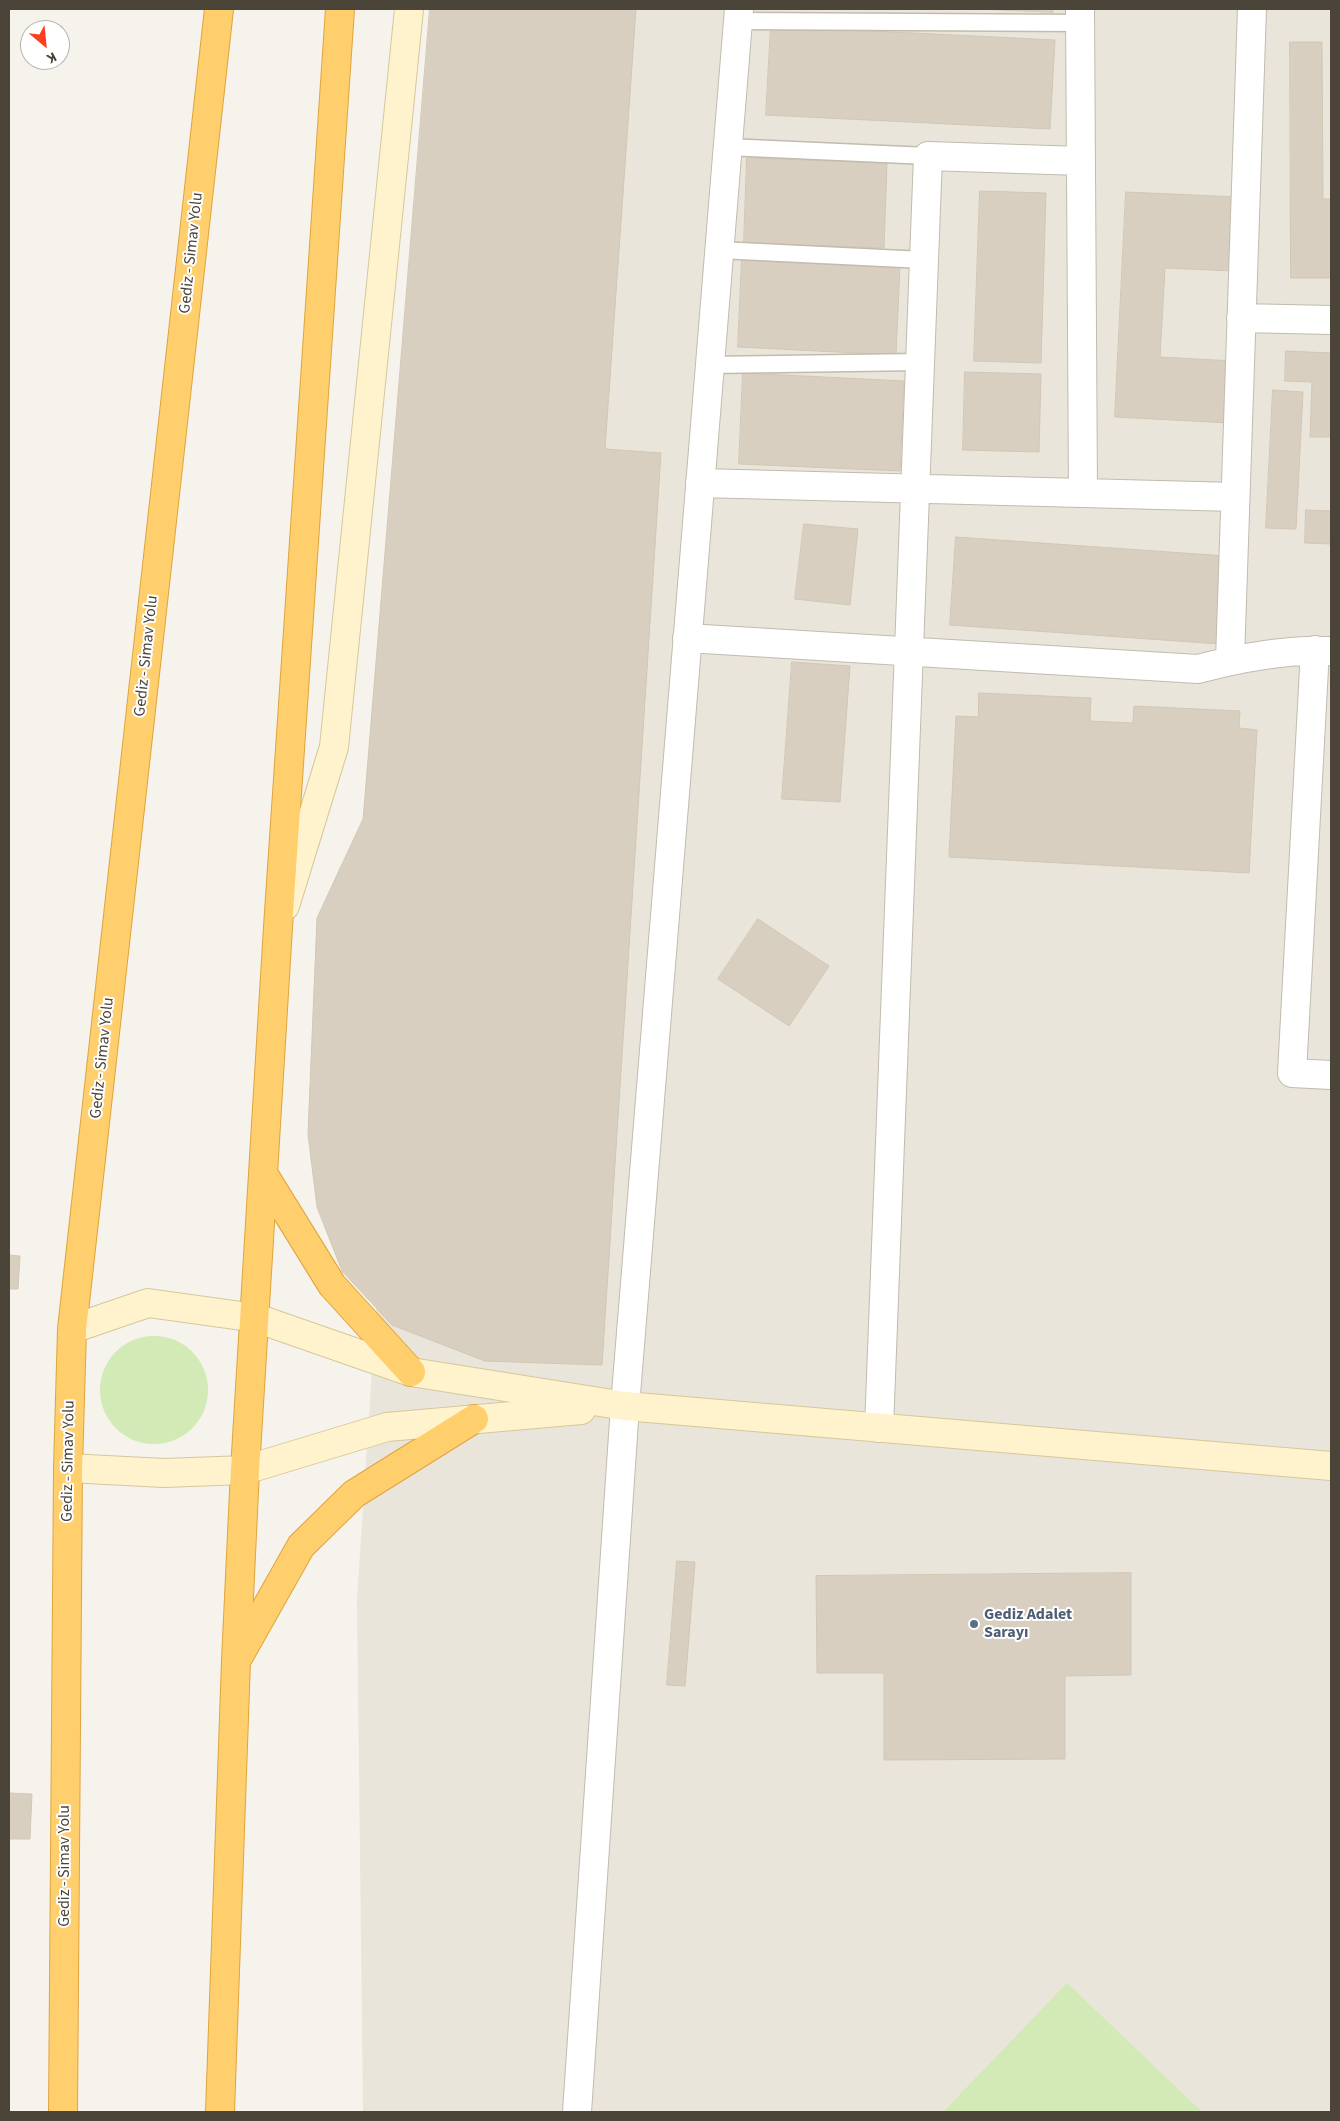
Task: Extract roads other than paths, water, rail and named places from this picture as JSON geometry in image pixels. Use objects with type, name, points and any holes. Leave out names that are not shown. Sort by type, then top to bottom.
[{"type":"highway","name":"Gediz - Simav Yolu","points":[[63,2112],[68,1468],[72,1329],[219,9]]},
{"type":"highway","points":[[220,2112],[236,1661],[245,1470],[256,1318],[278,927],[340,9]]},
{"type":"highway","points":[[264,1175],[332,1285],[410,1372]]},
{"type":"highway","points":[[236,1661],[301,1546],[354,1494],[474,1419]]},
{"type":"street","points":[[278,927],[334,746],[409,9]]},
{"type":"street","points":[[1230,660],[1252,9]]},
{"type":"street","points":[[577,2112],[625,1406],[738,15]]},
{"type":"street","points":[[1080,16],[1083,493]]},
{"type":"street","points":[[879,1428],[928,156],[1081,161]]},
{"type":"street","points":[[1242,318],[1331,320]]},
{"type":"street","points":[[700,483],[1235,496]]},
{"type":"street","points":[[687,638],[1198,669],[1230,660],[1323,651],[1292,1073],[1331,1075]]},
{"type":"street","points":[[72,1329],[148,1302],[256,1318],[410,1372],[625,1406],[1331,1466]]},
{"type":"street","points":[[68,1468],[164,1473],[245,1470],[387,1427],[625,1406]]},
{"type":"lane","points":[[738,15],[1080,16]]},
{"type":"lane","points":[[728,147],[928,156]]},
{"type":"lane","points":[[719,250],[924,260]]},
{"type":"lane","points":[[710,365],[920,362]]},
{"type":"place","name":"Gediz Adalet Sarayı","points":[[974,1624]]}]
